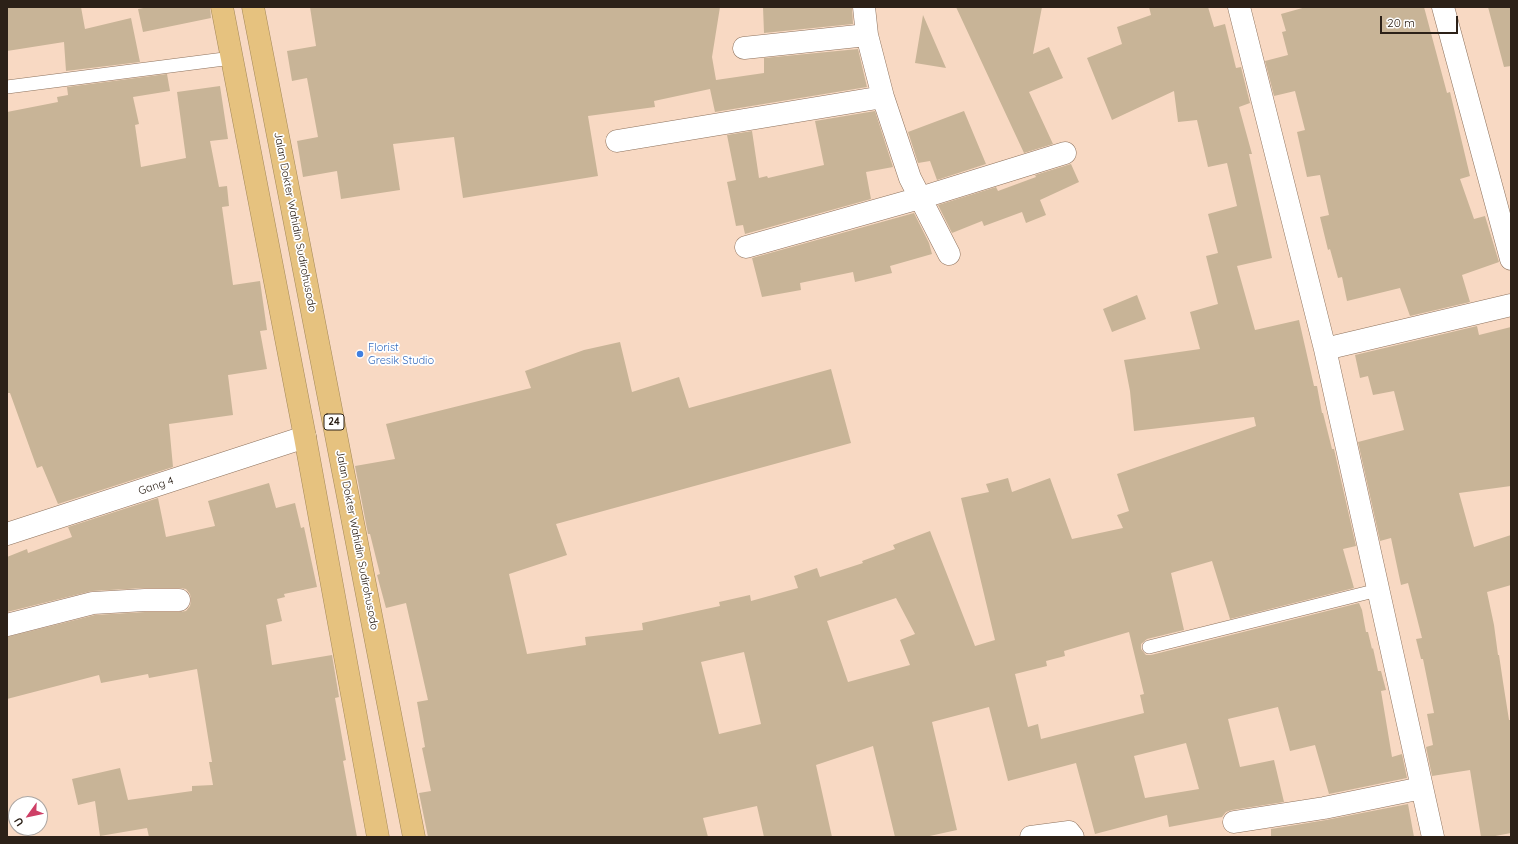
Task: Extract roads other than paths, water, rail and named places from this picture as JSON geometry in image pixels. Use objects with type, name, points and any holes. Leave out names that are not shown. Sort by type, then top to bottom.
[{"type":"highway","points":[[222,7],[305,437],[378,837]]},
{"type":"highway","name":"Jalan Dokter Wahidin Sudirohusodo","points":[[253,7],[414,837]]},
{"type":"street","points":[[864,7],[867,36],[883,98],[910,178],[949,254]]},
{"type":"street","points":[[1240,7],[1325,349],[1433,837]]},
{"type":"street","points":[[1443,7],[1511,258]]},
{"type":"street","points":[[744,48],[867,36]]},
{"type":"street","points":[[617,141],[883,98]]},
{"type":"street","points":[[746,247],[920,198],[1065,153]]},
{"type":"street","points":[[1325,349],[1511,305]]},
{"type":"street","name":"Gang 4","points":[[7,534],[305,437]]},
{"type":"street","points":[[7,625],[93,603],[179,600]]},
{"type":"street","points":[[1234,822],[1324,808],[1422,788]]},
{"type":"street","points":[[1031,837],[1069,832],[1073,837]]},
{"type":"lane","points":[[7,86],[232,58]]},
{"type":"lane","points":[[1149,647],[1378,590]]},
{"type":"place","name":"Florist Gresik Studio","points":[[360,354]]}]
